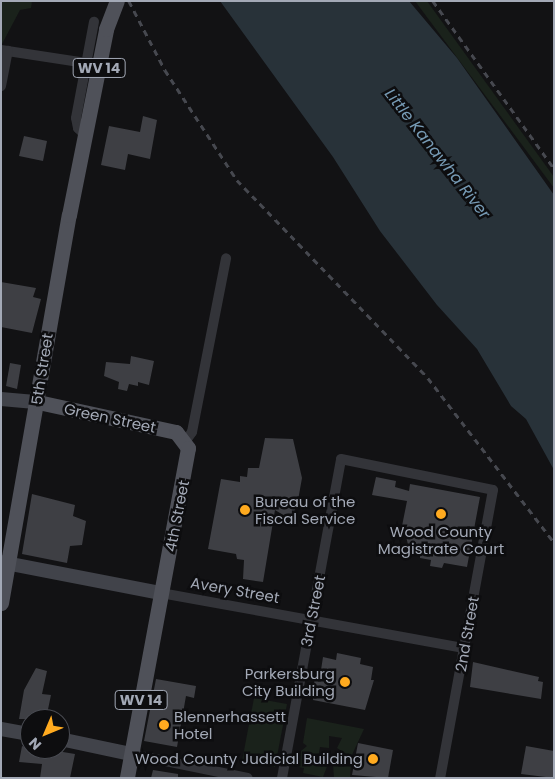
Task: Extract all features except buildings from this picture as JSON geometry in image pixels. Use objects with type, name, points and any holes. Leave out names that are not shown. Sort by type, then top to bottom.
[{"type":"main road","name":"WV 14","points":[[85,135],[106,29],[117,1]]},
{"type":"main road","name":"5th Street","points":[[1,603],[5,563],[38,402],[85,135]]},
{"type":"main road","name":"Green Street","points":[[38,402],[176,432],[185,442]]},
{"type":"main road","name":"4th Street","points":[[127,778],[189,454],[185,442]]},
{"type":"street","points":[[85,135],[78,128],[76,118],[94,22]]},
{"type":"street","points":[[1,86],[5,50],[86,63]]},
{"type":"street","name":"4th Street","points":[[185,442],[192,432],[226,258]]},
{"type":"street","name":"Green Street","points":[[1,399],[38,402]]},
{"type":"street","name":"3rd Street","points":[[282,778],[341,459],[357,462]]},
{"type":"street","name":"2nd Street","points":[[357,462],[493,490],[440,778]]},
{"type":"street","name":"Avery Street","points":[[5,563],[464,648]]},
{"type":"street","points":[[1,729],[20,732]]},
{"type":"street","points":[[70,741],[248,778]]},
{"type":"shaded area","points":[[1,1],[32,1],[31,8],[20,10],[2,44]]},
{"type":"shaded area","points":[[415,1],[427,1],[554,177],[554,188]]},
{"type":"shaded area","points":[[254,698],[287,704],[275,767],[242,761]]},
{"type":"shaded area","points":[[307,718],[364,729],[351,757],[337,748],[342,738],[329,736],[329,748],[320,747],[318,759],[328,764],[323,777],[303,773],[304,768],[299,767],[301,751],[307,746],[303,743]]},
{"type":"shaded area","points":[[343,760],[351,762],[350,778],[334,778],[333,765],[342,765]]},
{"type":"water","name":"Little Kanawha River","points":[[220,1],[409,1],[457,58],[554,195],[554,470],[526,419],[511,406],[477,349],[437,305],[380,231],[333,157]]},
{"type":"railway","points":[[129,1],[165,70],[237,180],[428,378],[554,542]]},
{"type":"railway","points":[[433,1],[554,168]]},
{"type":"place","name":"Bureau of the Fiscal Service","points":[[245,510]]},
{"type":"place","name":"Wood County Magistrate Court","points":[[441,514]]},
{"type":"place","name":"Parkersburg City Building","points":[[345,682]]},
{"type":"place","name":"Blennerhassett Hotel","points":[[164,725]]},
{"type":"place","name":"Wood County Judicial Building","points":[[373,759]]}]
